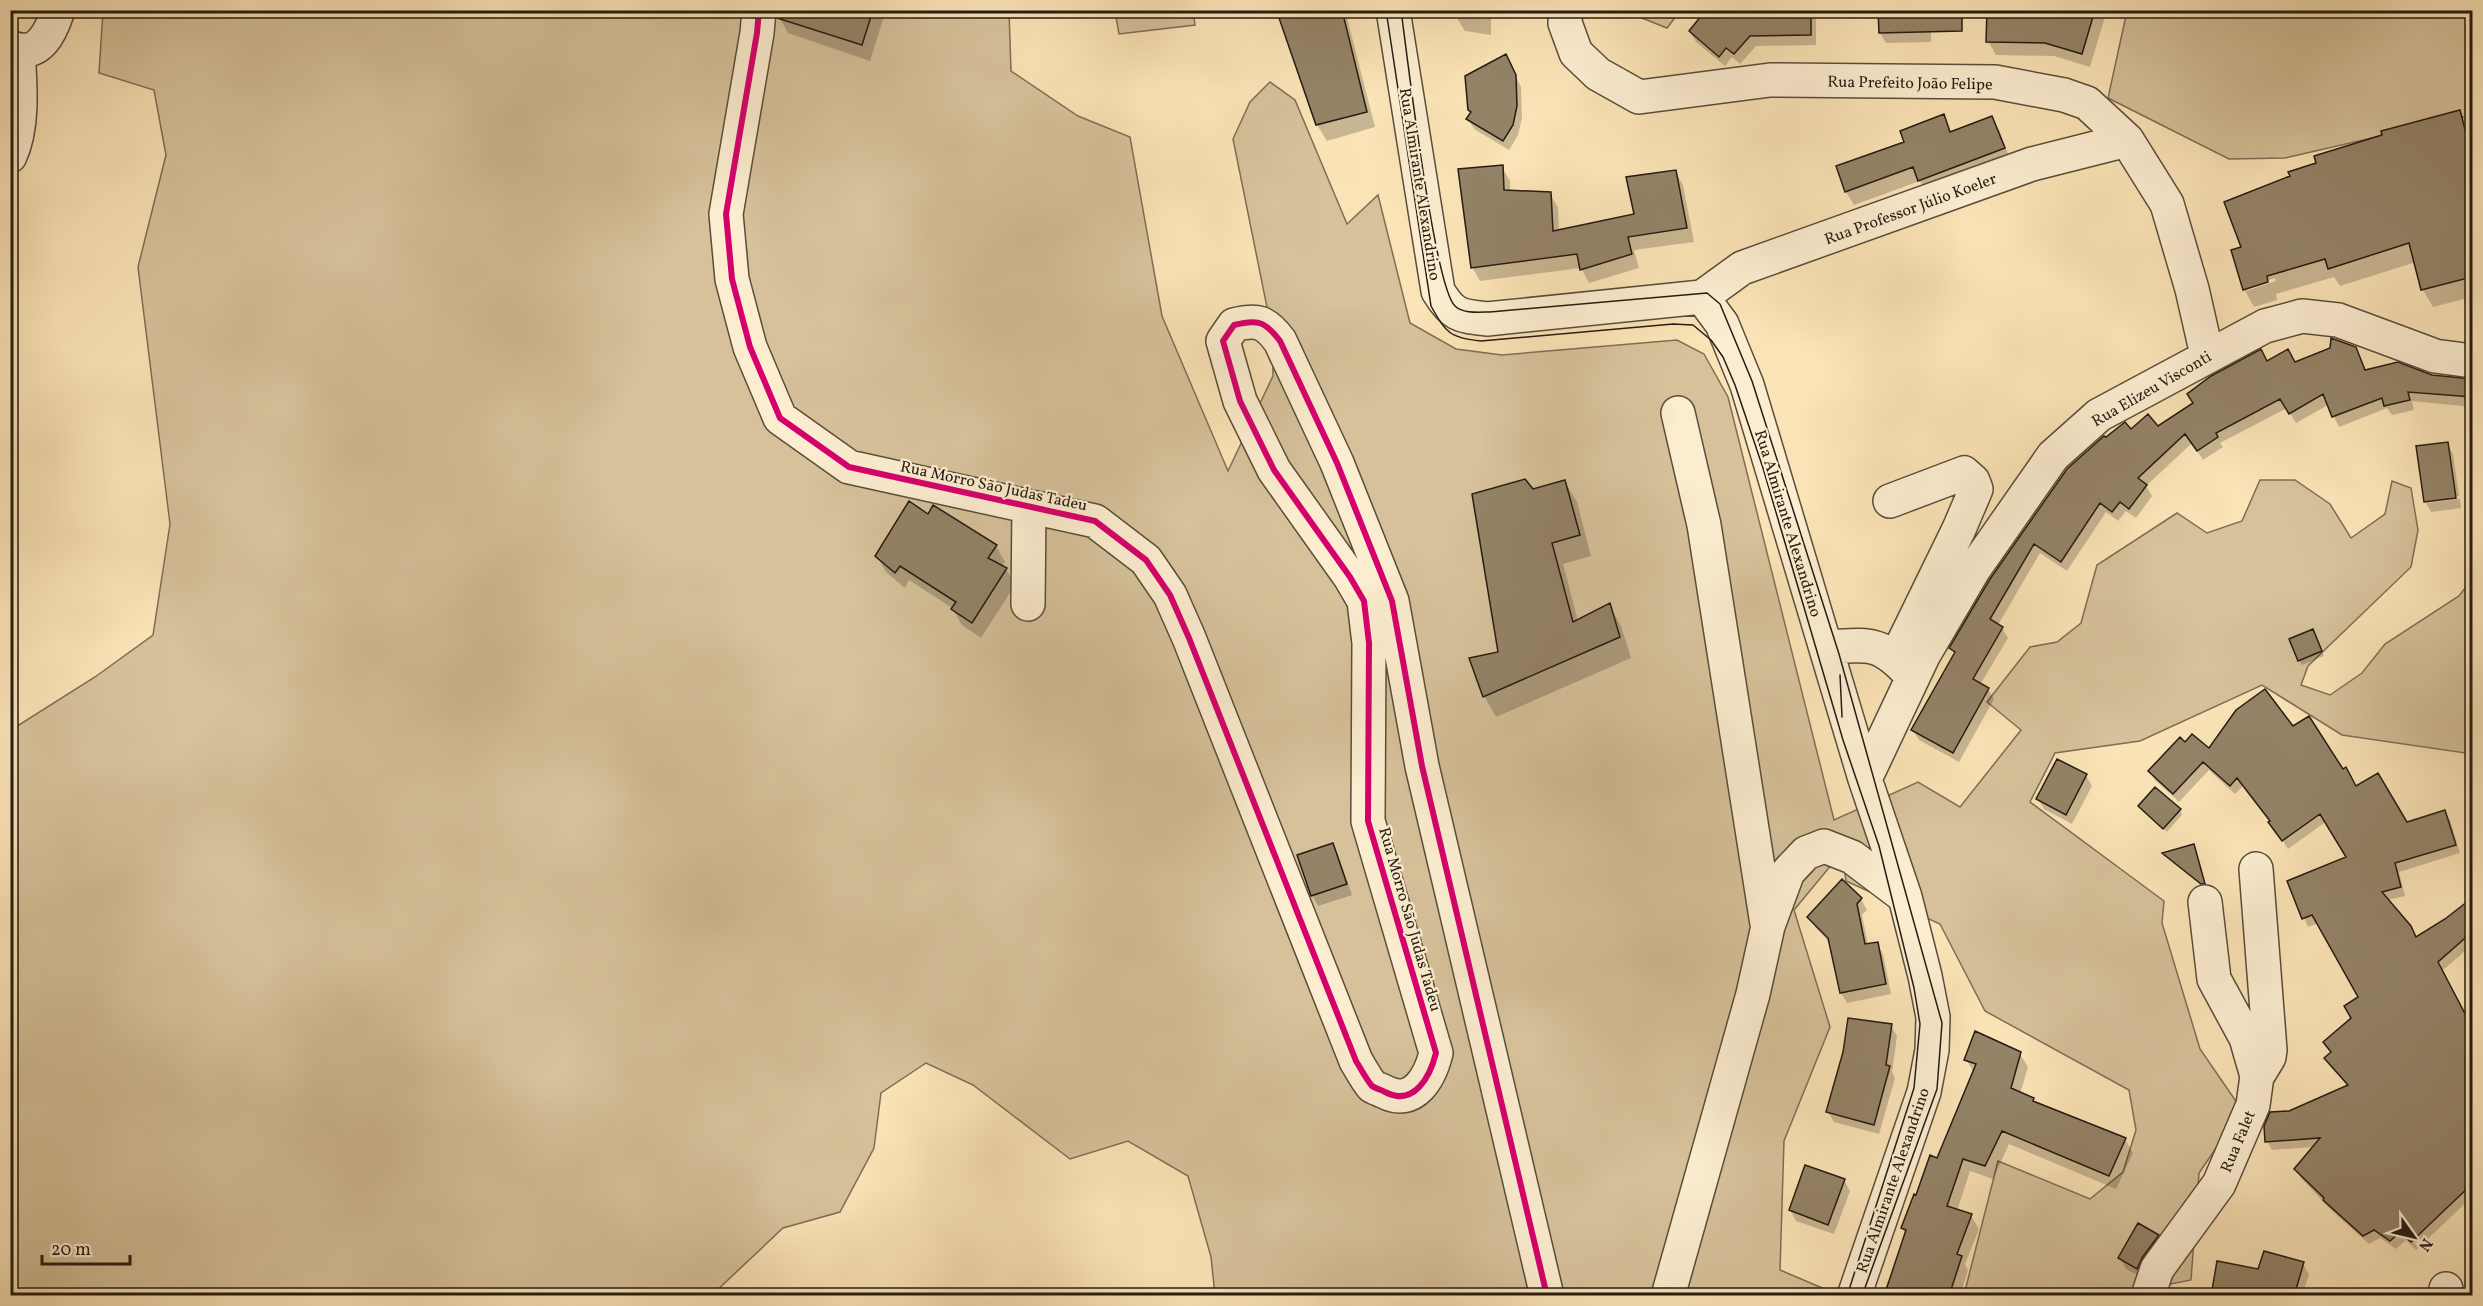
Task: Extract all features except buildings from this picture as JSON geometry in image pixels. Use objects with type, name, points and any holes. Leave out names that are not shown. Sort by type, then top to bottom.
[{"type":"street","points":[[10,156],[15,147],[21,94],[14,49],[33,49],[49,35],[58,10]]},
{"type":"street","name":"Rua Morro São Judas Tadeu","points":[[759,10],[726,214],[732,279],[750,347],[780,418],[849,467],[1095,521],[1146,560],[1170,595],[1356,1062],[1372,1086],[1392,1096],[1409,1096],[1423,1085],[1433,1066],[1436,1053],[1368,821],[1369,643],[1364,601],[1350,577],[1274,470],[1240,401],[1223,341],[1234,325],[1252,320],[1270,328],[1280,341],[1337,463],[1392,601],[1422,766],[1547,1296]]},
{"type":"street","name":"Rua Almirante Alexandrino","points":[[1394,10],[1438,291],[1446,306],[1459,316],[1487,319],[1702,297],[1722,324],[1743,375],[1865,779],[1905,897],[1933,1017],[1932,1050],[1924,1092],[1854,1296]]},
{"type":"street","name":"Rua Prefeito João Felipe","points":[[1566,10],[1565,23],[1576,53],[1598,74],[1639,98],[1770,80],[1995,82],[2064,95],[2087,103],[2127,140],[2167,204],[2192,289],[2207,355]]},
{"type":"street","name":"Rua Professor Júlio Koeler","points":[[1702,297],[1742,268],[2032,164],[2127,140]]},
{"type":"street","name":"Rua Elizeu Visconti","points":[[1904,668],[1923,656],[1974,569],[2053,456],[2099,415],[2207,355],[2265,326],[2302,315],[2338,320],[2435,356],[2472,361]]},
{"type":"street","points":[[1678,413],[1704,525],[1768,926]]},
{"type":"street","points":[[1865,779],[1904,668],[1976,489],[1973,481],[1964,473],[1890,501]]},
{"type":"street","points":[[1028,604],[1029,508]]},
{"type":"street","points":[[1827,647],[1862,645],[1875,647],[1904,668]]},
{"type":"street","points":[[1668,1296],[1753,994],[1768,926],[1788,872],[1806,853],[1824,846],[1852,857],[1905,897]]},
{"type":"street","points":[[2256,869],[2270,1050],[2269,1057],[2257,1076]]},
{"type":"street","name":"Rua Falet","points":[[2148,1296],[2157,1269],[2219,1184],[2253,1105],[2257,1076],[2246,1038],[2214,980],[2205,902]]},
{"type":"shaded area","points":[[103,11],[1009,11],[1011,71],[1078,116],[1130,137],[1162,316],[1228,471],[1273,376],[1272,332],[1233,139],[1250,102],[1270,82],[1295,100],[1347,224],[1378,195],[1410,323],[1456,349],[1502,355],[1677,340],[1704,354],[1728,397],[1834,820],[1918,782],[1960,807],[2021,730],[1987,702],[2030,647],[2057,642],[2081,623],[2097,565],[2177,513],[2207,533],[2242,521],[2260,480],[2295,480],[2330,504],[2351,538],[2385,514],[2392,481],[2411,488],[2418,530],[2411,567],[2308,666],[2301,685],[2330,695],[2362,673],[2385,644],[2459,596],[2472,579],[2472,754],[2342,735],[2262,685],[2140,741],[2055,753],[2030,802],[2164,901],[2162,923],[2200,1049],[2242,1110],[2199,1173],[2191,1280],[2141,1290],[2139,1295],[1964,1295],[1998,1161],[2090,1199],[2123,1172],[2136,1130],[2129,1090],[1985,1011],[1940,924],[1846,881],[1842,852],[1794,910],[1830,1027],[1784,1141],[1780,1270],[1827,1290],[1826,1295],[1215,1295],[1211,1257],[1188,1176],[1128,1141],[1070,1159],[973,1085],[926,1063],[881,1093],[874,1148],[840,1212],[783,1228],[712,1295],[11,1296],[11,730],[95,677],[153,635],[170,524],[138,267],[166,155],[154,90],[99,73]]},
{"type":"shaded area","points":[[1115,11],[1193,11],[1195,25],[1119,34]]},
{"type":"shaded area","points":[[1631,11],[1680,11],[1667,28],[1634,15]]},
{"type":"shaded area","points":[[2127,11],[2472,11],[2472,115],[2285,158],[2229,159],[2108,98]]},
{"type":"tram line","points":[[1386,10],[1431,306],[1445,328],[1456,336],[1481,341],[1673,324],[1693,325],[1711,340],[1723,357],[1735,385],[1763,468],[1843,740],[1879,846],[1914,988],[1920,1024],[1914,1088],[1847,1296]]},
{"type":"tram line","points":[[1401,10],[1430,215],[1447,289],[1455,306],[1467,311],[1490,312],[1707,293],[1720,304],[1752,381],[1839,654],[1942,1023],[1937,1089],[1862,1296]]},
{"type":"tram line","points":[[1840,675],[1842,717]]},
{"type":"cycle path","points":[[759,10],[726,214],[732,279],[750,347],[780,418],[849,467],[1095,521],[1146,560],[1170,595],[1189,638],[1356,1061],[1372,1086],[1395,1096],[1404,1096],[1412,1093],[1425,1080],[1436,1053],[1368,821],[1369,643],[1364,601],[1350,577],[1274,470],[1240,401],[1223,341],[1234,325],[1249,322],[1260,323],[1270,329],[1280,341],[1337,463],[1392,601],[1422,766],[1547,1296]]}]
